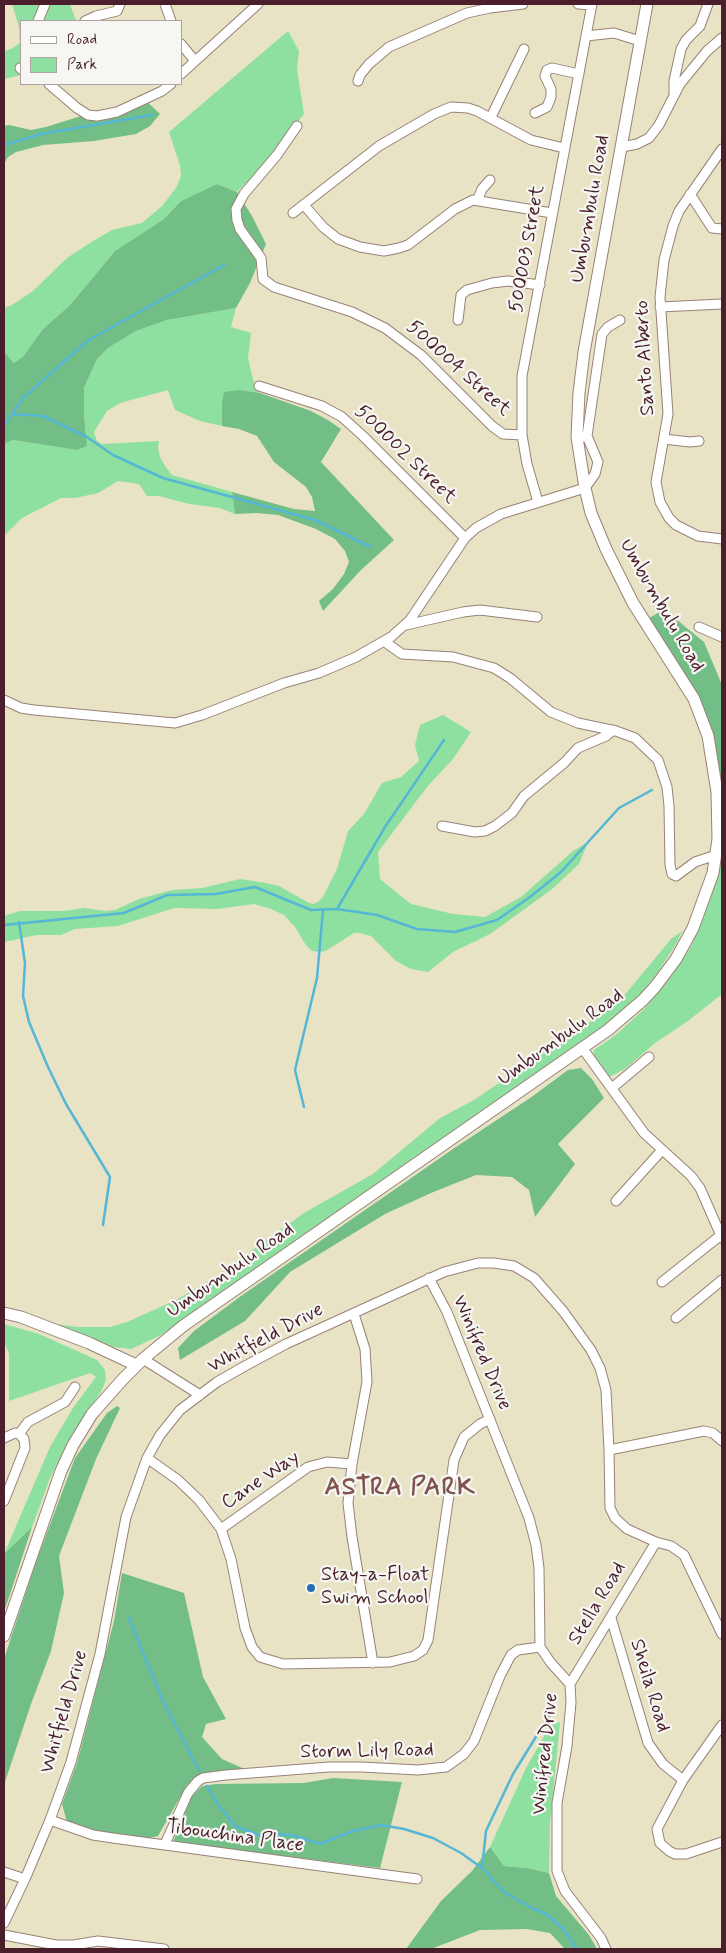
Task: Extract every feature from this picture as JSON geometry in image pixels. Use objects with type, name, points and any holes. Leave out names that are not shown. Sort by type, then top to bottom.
[{"type":"main road","name":"Umbumbulu Road","points":[[4,1636],[53,1492],[73,1445],[92,1414],[140,1362],[183,1326],[608,1030],[643,1000],[669,970],[693,928],[713,873],[716,855],[720,817],[715,771],[703,721],[684,681],[633,603],[612,564],[592,513],[585,488],[578,393],[647,4]]},
{"type":"main road","points":[[4,1313],[21,1317],[140,1362]]},
{"type":"street","points":[[39,20],[42,17],[45,4]]},
{"type":"street","points":[[87,20],[117,11],[120,4]]},
{"type":"street","points":[[165,4],[171,20]]},
{"type":"street","points":[[182,73],[258,4]]},
{"type":"street","points":[[358,81],[360,75],[369,64],[389,47],[467,13],[523,4]]},
{"type":"street","points":[[578,4],[592,4]]},
{"type":"street","name":"500003 Street","points":[[538,502],[527,464],[522,435],[522,376],[592,4]]},
{"type":"street","points":[[674,95],[674,81],[681,49],[700,26],[708,4]]},
{"type":"street","points":[[586,36],[614,33],[640,41]]},
{"type":"street","points":[[622,147],[637,144],[649,138],[659,125],[674,95],[689,72],[707,51],[722,38]]},
{"type":"street","points":[[182,45],[195,61]]},
{"type":"street","points":[[491,117],[524,49]]},
{"type":"street","points":[[535,113],[546,109],[551,97],[551,89],[545,76],[547,70],[552,68],[579,74]]},
{"type":"street","points":[[50,85],[77,108],[88,115],[97,116],[117,112],[169,85]]},
{"type":"street","points":[[293,213],[379,146],[434,114],[451,107],[477,111],[531,140],[564,148]]},
{"type":"street","name":"500004 Street","points":[[297,126],[277,155],[244,194],[236,210],[240,229],[262,258],[263,279],[274,288],[352,312],[385,328],[421,355],[492,426],[503,434],[522,435]]},
{"type":"street","name":"Santo Alberto","points":[[722,149],[679,211],[669,239],[660,281],[660,307],[668,404],[667,424],[656,482],[663,509],[676,525],[691,533],[722,539]]},
{"type":"street","points":[[478,200],[480,192],[490,180]]},
{"type":"street","points":[[690,194],[712,228],[722,229]]},
{"type":"street","points":[[304,205],[323,227],[338,239],[360,247],[384,251],[408,245],[455,208],[468,201],[478,200],[552,213]]},
{"type":"street","points":[[458,320],[461,295],[467,290],[502,281],[540,285]]},
{"type":"street","points":[[660,307],[722,304]]},
{"type":"street","points":[[4,700],[21,708],[34,710],[175,723],[194,718],[284,683],[319,673],[385,642],[405,625],[418,610],[465,538],[476,528],[490,519],[585,488],[595,474],[598,462],[582,437],[602,334],[605,329],[620,320]]},
{"type":"street","name":"500002 Street","points":[[259,386],[322,406],[342,417],[364,436],[465,538]]},
{"type":"street","points":[[664,439],[699,441]]},
{"type":"street","points":[[405,625],[480,610],[538,617]]},
{"type":"street","points":[[699,627],[722,637]]},
{"type":"street","points":[[385,642],[402,654],[453,657],[494,668],[510,678],[551,712],[578,722],[613,730],[635,738],[658,760],[667,787],[672,874],[676,876],[690,865],[716,855]]},
{"type":"street","points":[[442,826],[475,832],[485,831],[495,826],[505,819],[524,796],[564,763],[578,748],[606,736],[613,730]]},
{"type":"street","points":[[582,1049],[648,1138],[685,1170],[700,1188],[722,1237],[662,1282]]},
{"type":"street","points":[[612,1088],[649,1056]]},
{"type":"street","points":[[616,1201],[662,1150]]},
{"type":"street","name":"Whitfield Drive","points":[[4,1923],[25,1880],[50,1820],[71,1762],[100,1654],[126,1517],[147,1458],[172,1419],[200,1394],[260,1357],[429,1278],[463,1266],[478,1263],[494,1263],[514,1266],[534,1278],[544,1287],[576,1328],[591,1350],[600,1368],[606,1390],[610,1508],[615,1518],[627,1529],[656,1542],[671,1546],[684,1555],[722,1634]]},
{"type":"street","name":"Winifred Drive","points":[[429,1278],[447,1312],[529,1518],[536,1545],[539,1568],[540,1647],[551,1663],[570,1684],[567,1746],[557,1802],[557,1871],[565,1891],[601,1938],[606,1949]]},
{"type":"street","points":[[676,1318],[722,1280]]},
{"type":"street","points":[[354,1314],[365,1349],[368,1382],[352,1464],[348,1503],[373,1663]]},
{"type":"street","points":[[140,1362],[200,1394]]},
{"type":"street","points":[[19,1434],[28,1422],[65,1402],[75,1387]]},
{"type":"street","points":[[147,1458],[168,1472],[199,1500],[221,1529],[231,1558],[245,1628],[252,1647],[260,1657],[283,1664],[390,1662],[414,1656],[423,1650],[428,1640],[454,1460],[464,1437],[480,1424],[490,1419]]},
{"type":"street","points":[[609,1450],[704,1431],[713,1433],[722,1441]]},
{"type":"street","points":[[4,1438],[15,1433],[19,1434],[24,1439],[25,1448],[4,1501]]},
{"type":"street","name":"Cane Way","points":[[221,1529],[308,1467],[327,1462],[352,1464]]},
{"type":"street","name":"Stella Road","points":[[570,1684],[656,1542]]},
{"type":"street","name":"Sheila Road","points":[[611,1618],[648,1743],[663,1764],[683,1780]]},
{"type":"street","name":"Storm Lily Road","points":[[165,1844],[188,1793],[203,1778],[344,1766],[418,1770],[446,1767],[464,1754],[474,1740],[500,1676],[512,1655],[518,1650],[540,1647]]},
{"type":"street","points":[[722,1725],[683,1780],[657,1829],[660,1843],[669,1851],[686,1854],[722,1842]]},
{"type":"street","name":"Tibouchina Place","points":[[50,1820],[92,1835],[417,1879]]},
{"type":"street","points":[[4,1872],[25,1880]]},
{"type":"street","points":[[4,1934],[74,1947],[98,1941],[164,1949]]},
{"type":"green space","points":[[12,4],[70,4],[76,20],[20,20],[20,43],[19,27]]},
{"type":"green space","points":[[288,31],[299,51],[297,69],[304,114],[264,165],[237,192],[217,184],[181,201],[164,219],[115,251],[70,305],[43,329],[24,357],[14,363],[4,352],[4,308],[33,291],[67,258],[93,241],[112,230],[142,223],[162,206],[176,188],[181,176],[180,165],[169,132]]},
{"type":"green space","points":[[20,43],[20,75],[4,79],[4,51]]},
{"type":"green space","points":[[140,95],[160,114],[150,126],[136,134],[94,141],[43,145],[16,152],[8,157],[4,164],[4,126],[9,125],[31,130],[46,127],[81,116],[104,113],[127,104]]},
{"type":"green space","points":[[217,184],[237,192],[266,244],[250,283],[236,308],[167,320],[136,331],[108,348],[97,359],[84,388],[87,446],[77,450],[13,440],[4,444],[4,352],[14,363],[23,357],[43,329],[70,305],[115,251],[164,219],[181,201]]},
{"type":"green space","points":[[236,308],[231,327],[251,333],[248,358],[254,383],[260,393],[240,390],[222,403],[222,426],[200,421],[175,410],[168,390],[120,403],[107,411],[94,432],[97,441],[102,444],[159,441],[160,457],[172,475],[232,492],[235,514],[220,508],[189,504],[159,496],[147,496],[139,484],[118,481],[98,493],[75,498],[61,498],[22,518],[4,536],[4,444],[13,440],[77,450],[86,433],[84,388],[97,359],[108,348],[136,331],[167,320]]},
{"type":"green space","points":[[240,390],[260,393],[311,411],[341,429],[321,462],[394,540],[361,570],[323,611],[319,601],[333,589],[344,574],[349,562],[345,551],[335,539],[316,529],[278,515],[235,514],[232,492],[294,509],[315,511],[312,497],[306,487],[274,462],[257,436],[239,429],[222,426],[224,392]]},
{"type":"green space","points":[[660,612],[672,616],[704,642],[722,685],[722,780],[712,742],[649,618]]},
{"type":"green space","points":[[443,715],[471,732],[453,759],[427,787],[378,852],[380,879],[411,904],[453,914],[485,917],[521,897],[573,851],[588,842],[579,864],[551,890],[490,934],[453,952],[428,972],[411,969],[396,961],[371,936],[359,933],[354,933],[327,950],[321,952],[312,951],[284,915],[254,904],[217,909],[174,908],[118,926],[75,929],[61,935],[37,935],[4,942],[4,916],[20,911],[64,911],[84,908],[105,911],[115,910],[139,899],[172,890],[202,888],[240,879],[279,886],[309,903],[318,902],[323,897],[337,869],[348,831],[364,814],[382,783],[401,777],[419,761],[415,745],[420,725]]},
{"type":"green space","points":[[722,856],[722,994],[688,1021],[655,1043],[625,1069],[609,1077],[593,1058],[594,1050],[617,1034],[645,1008],[670,978],[691,947],[712,894]]},
{"type":"green space","points":[[682,931],[656,975],[634,1002],[609,1025],[161,1335],[131,1349],[113,1347],[57,1324],[77,1327],[110,1327],[127,1322],[176,1300],[215,1277],[304,1213],[373,1174],[440,1118],[474,1100],[618,1003],[671,939]]},
{"type":"green space","points":[[581,1068],[592,1079],[604,1098],[558,1144],[575,1164],[535,1217],[529,1190],[512,1177],[476,1175],[431,1193],[385,1214],[290,1272],[245,1321],[180,1360],[178,1348],[194,1331],[241,1296],[568,1070]]},
{"type":"green space","points":[[4,1324],[39,1334],[97,1360],[105,1370],[106,1380],[101,1392],[74,1431],[50,1478],[32,1527],[4,1554],[50,1447],[73,1408],[96,1377],[90,1373],[9,1401],[9,1354],[4,1341]]},
{"type":"green space","points":[[117,1406],[120,1408],[96,1459],[59,1556],[64,1593],[51,1651],[4,1785],[4,1659],[36,1562],[75,1458],[107,1413]]},
{"type":"green space","points":[[32,1527],[16,1576],[4,1612],[4,1554]]},
{"type":"green space","points":[[122,1573],[184,1593],[203,1677],[226,1719],[206,1724],[202,1737],[222,1759],[249,1771],[196,1778],[187,1785],[158,1836],[145,1839],[88,1830],[67,1822],[62,1804],[77,1763],[114,1621]]},
{"type":"green space","points":[[560,1722],[550,1824],[549,1873],[527,1868],[504,1866],[490,1847],[526,1768],[550,1726]]},
{"type":"green space","points":[[333,1778],[402,1782],[380,1868],[173,1842],[192,1796],[202,1786],[216,1784],[304,1783]]},
{"type":"green space","points":[[490,1847],[504,1866],[527,1868],[549,1873],[556,1896],[589,1935],[597,1949],[565,1949],[550,1933],[527,1929],[480,1930],[431,1949],[406,1949],[441,1901],[472,1871]]},
{"type":"waterway","points":[[4,145],[41,134],[152,115]]},
{"type":"waterway","points":[[4,426],[23,398],[87,341],[224,265]]},
{"type":"waterway","points":[[12,414],[43,416],[87,437],[113,455],[163,478],[315,520],[371,547]]},
{"type":"waterway","points":[[337,909],[385,827],[444,740]]},
{"type":"waterway","points":[[4,925],[124,913],[167,895],[216,894],[255,887],[311,910],[337,909],[377,915],[417,929],[455,932],[497,920],[530,897],[561,872],[619,808],[652,790]]},
{"type":"waterway","points":[[304,1107],[295,1070],[317,978],[323,910]]},
{"type":"waterway","points":[[19,922],[25,963],[23,996],[29,1022],[66,1104],[110,1177],[103,1225]]},
{"type":"waterway","points":[[129,1618],[163,1701],[199,1771]]},
{"type":"waterway","points":[[482,1868],[486,1831],[513,1774],[555,1706]]},
{"type":"waterway","points":[[207,1786],[217,1803],[235,1826],[259,1835],[272,1833],[295,1836],[320,1844],[353,1831],[381,1825],[404,1829],[433,1838],[461,1853],[482,1868],[504,1892],[548,1915],[565,1931],[577,1949]]},
{"type":"place","name":"Stay-a-Float Swim School","points":[[311,1588]]},
{"type":"district","name":"ASTRA PARK","points":[[400,1489]]}]
